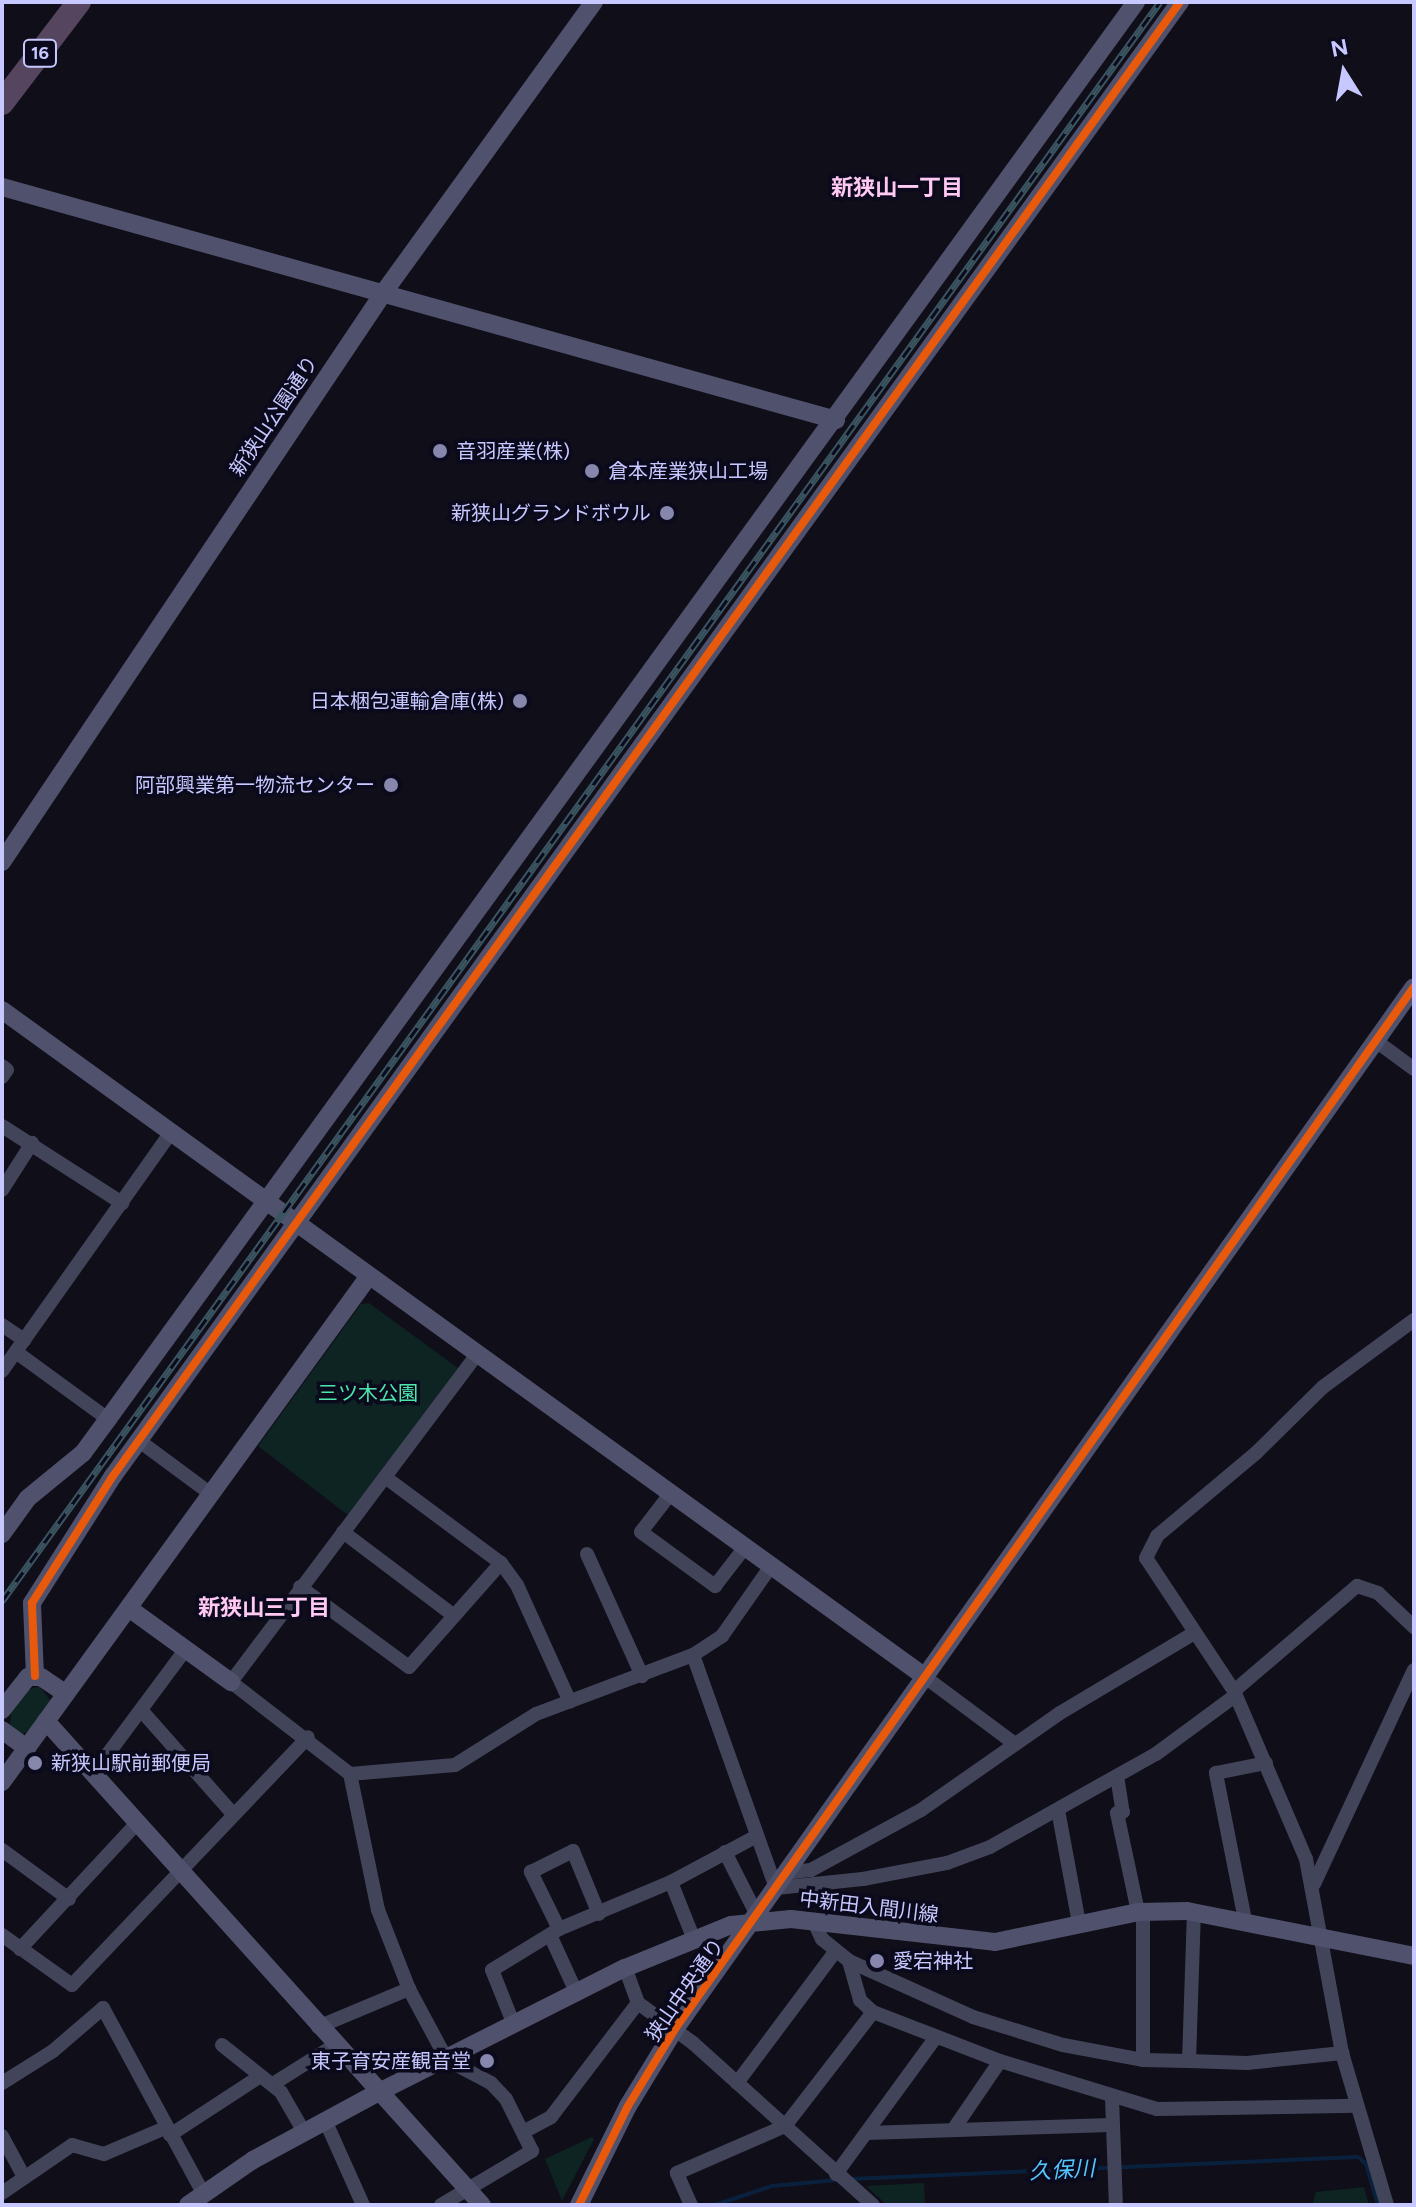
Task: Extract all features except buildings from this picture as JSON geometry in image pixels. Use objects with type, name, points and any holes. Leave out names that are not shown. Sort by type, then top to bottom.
[{"type":"highway","name":"16","points":[[2,79],[60,2]]},
{"type":"highway","name":"16","points":[[2,103],[79,2]]},
{"type":"street","name":"新狭山公園通り","points":[[2,862],[384,292],[594,2]]},
{"type":"street","points":[[2,1534],[28,1498],[83,1453],[836,420],[1136,2]]},
{"type":"street","points":[[35,1676],[32,1603],[138,1440],[1180,2]]},
{"type":"street","points":[[2,187],[836,420]]},
{"type":"street","name":"狭山中央通り","points":[[579,2205],[628,2106],[675,2029],[1414,987]]},
{"type":"street","points":[[2,1010],[1015,1744]]},
{"type":"street","points":[[1376,1041],[1414,1069]]},
{"type":"street","points":[[2,1066],[7,1070],[2,1077]]},
{"type":"street","points":[[2,1126],[122,1203]]},
{"type":"street","points":[[2,1371],[171,1132]]},
{"type":"street","points":[[2,1190],[32,1143]]},
{"type":"street","points":[[2,1782],[369,1276]]},
{"type":"street","points":[[1387,2205],[1342,2053],[1320,1937],[1314,1884],[1235,1693],[1148,1562],[1157,1536],[1256,1453],[1323,1387],[1414,1320]]},
{"type":"street","points":[[2,1325],[20,1346],[108,1419]]},
{"type":"street","points":[[231,1682],[477,1354]]},
{"type":"street","points":[[138,1440],[211,1494]]},
{"type":"street","points":[[385,1477],[501,1563],[517,1585],[570,1702]]},
{"type":"street","points":[[671,1493],[641,1532],[715,1586],[745,1547]]},
{"type":"street","points":[[343,1532],[453,1615]]},
{"type":"street","points":[[587,1554],[642,1676]]},
{"type":"street","points":[[300,1587],[409,1667],[501,1563]]},
{"type":"street","points":[[350,1774],[455,1765],[536,1714],[693,1655],[722,1636],[771,1566]]},
{"type":"street","points":[[781,1881],[947,1863],[1058,1810],[1117,1776],[1235,1693],[1357,1586],[1378,1593],[1414,1627]]},
{"type":"street","points":[[130,1609],[308,1737],[350,1774],[378,1910],[409,1989],[447,2060],[491,2083],[532,2151],[441,2205]]},
{"type":"street","points":[[781,1881],[811,1870],[921,1810],[1015,1744],[1194,1633]]},
{"type":"street","points":[[93,1774],[185,1650]]},
{"type":"street","points":[[693,1655],[755,1837],[781,1881]]},
{"type":"street","points":[[1314,1884],[1414,1670]]},
{"type":"street","points":[[2,1710],[28,1677],[35,1676],[66,1694]]},
{"type":"street","points":[[141,1710],[234,1815]]},
{"type":"street","points":[[46,1721],[180,1874],[482,2205]]},
{"type":"street","points":[[2,1730],[27,1748]]},
{"type":"street","points":[[2,1935],[72,1985],[308,1737]]},
{"type":"street","points":[[1245,1920],[1216,1773],[1266,1763]]},
{"type":"street","points":[[1117,1776],[1123,1812],[1117,1813],[1140,1912],[1143,2060]]},
{"type":"street","points":[[1058,1810],[1079,1923]]},
{"type":"street","points":[[20,1949],[136,1824]]},
{"type":"street","points":[[514,2025],[492,1970],[555,1932],[671,1882],[755,1837]]},
{"type":"street","points":[[2,1850],[69,1899]]},
{"type":"street","points":[[577,1994],[531,1872],[573,1851],[599,1914]]},
{"type":"street","points":[[725,1852],[754,1918]]},
{"type":"street","points":[[671,1882],[693,1937]]},
{"type":"street","points":[[1189,2061],[1194,1911]]},
{"type":"street","name":"中新田入間川線","points":[[188,2205],[304,2132],[379,2092],[625,1968],[693,1937],[754,1918],[995,1942],[1140,1912],[1194,1911],[1414,1956]]},
{"type":"street","points":[[814,1922],[835,1952],[849,1961],[973,2017],[1063,2045],[1143,2060],[1247,2063],[1342,2053]]},
{"type":"street","points":[[737,2083],[835,1952]]},
{"type":"street","points":[[849,1961],[860,2000],[873,2012],[935,2038],[1112,2098],[1188,2112],[1357,2106]]},
{"type":"street","points":[[625,1968],[638,2003],[675,2029],[873,2205]]},
{"type":"street","points":[[318,2027],[409,1989]]},
{"type":"street","points":[[523,2132],[551,2117],[638,2003]]},
{"type":"street","points":[[2,2083],[53,2051],[103,2008],[203,2193]]},
{"type":"street","points":[[691,2205],[677,2173],[785,2126],[873,2012]]},
{"type":"street","points":[[836,2174],[935,2038]]},
{"type":"street","points":[[222,2045],[266,2081],[304,2132]]},
{"type":"street","points":[[2,2193],[72,2145],[104,2154],[167,2131],[335,2045]]},
{"type":"street","points":[[953,2130],[1000,2061]]},
{"type":"street","points":[[1112,2098],[1116,2205]]},
{"type":"street","points":[[325,2120],[363,2205]]},
{"type":"street","points":[[867,2133],[1111,2125]]},
{"type":"street","points":[[2,2136],[24,2177]]},
{"type":"green space","name":"三ツ木公園","points":[[369,1303],[458,1368],[349,1516],[258,1446],[361,1304]]},
{"type":"green space","points":[[39,1686],[51,1701],[31,1731],[22,1734],[10,1725],[11,1713],[28,1690]]},
{"type":"green space","points":[[592,2137],[594,2139],[562,2201],[545,2159]]},
{"type":"green space","points":[[924,2183],[925,2205],[887,2205],[866,2186]]},
{"type":"green space","points":[[1364,2187],[1369,2205],[1312,2205],[1316,2192]]},
{"type":"waterway","name":"久保川","points":[[850,2179],[1358,2157],[1366,2164],[1378,2205]]},
{"type":"waterway","name":"久保川","points":[[715,2205],[772,2186],[837,2180]]},
{"type":"railway","points":[[2,1601],[1160,2]]},
{"type":"cycle path","points":[[35,1676],[32,1603],[113,1476],[1180,2]]},
{"type":"cycle path","points":[[579,2205],[628,2106],[675,2029],[1414,987]]},
{"type":"place","name":"音羽産業(株)","points":[[440,451]]},
{"type":"place","name":"倉本産業狭山工場","points":[[592,471]]},
{"type":"place","name":"新狭山グランドボウル","points":[[667,513]]},
{"type":"place","name":"日本梱包運輸倉庫(株)","points":[[520,701]]},
{"type":"place","name":"阿部興業第一物流センター","points":[[391,785]]},
{"type":"place","name":"新狭山駅前郵便局","points":[[35,1763]]},
{"type":"place","name":"愛宕神社","points":[[877,1961]]},
{"type":"place","name":"東子育安産観音堂","points":[[487,2061]]},
{"type":"district","name":"新狭山一丁目","points":[[897,188]]},
{"type":"district","name":"新狭山三丁目","points":[[264,1608]]}]
